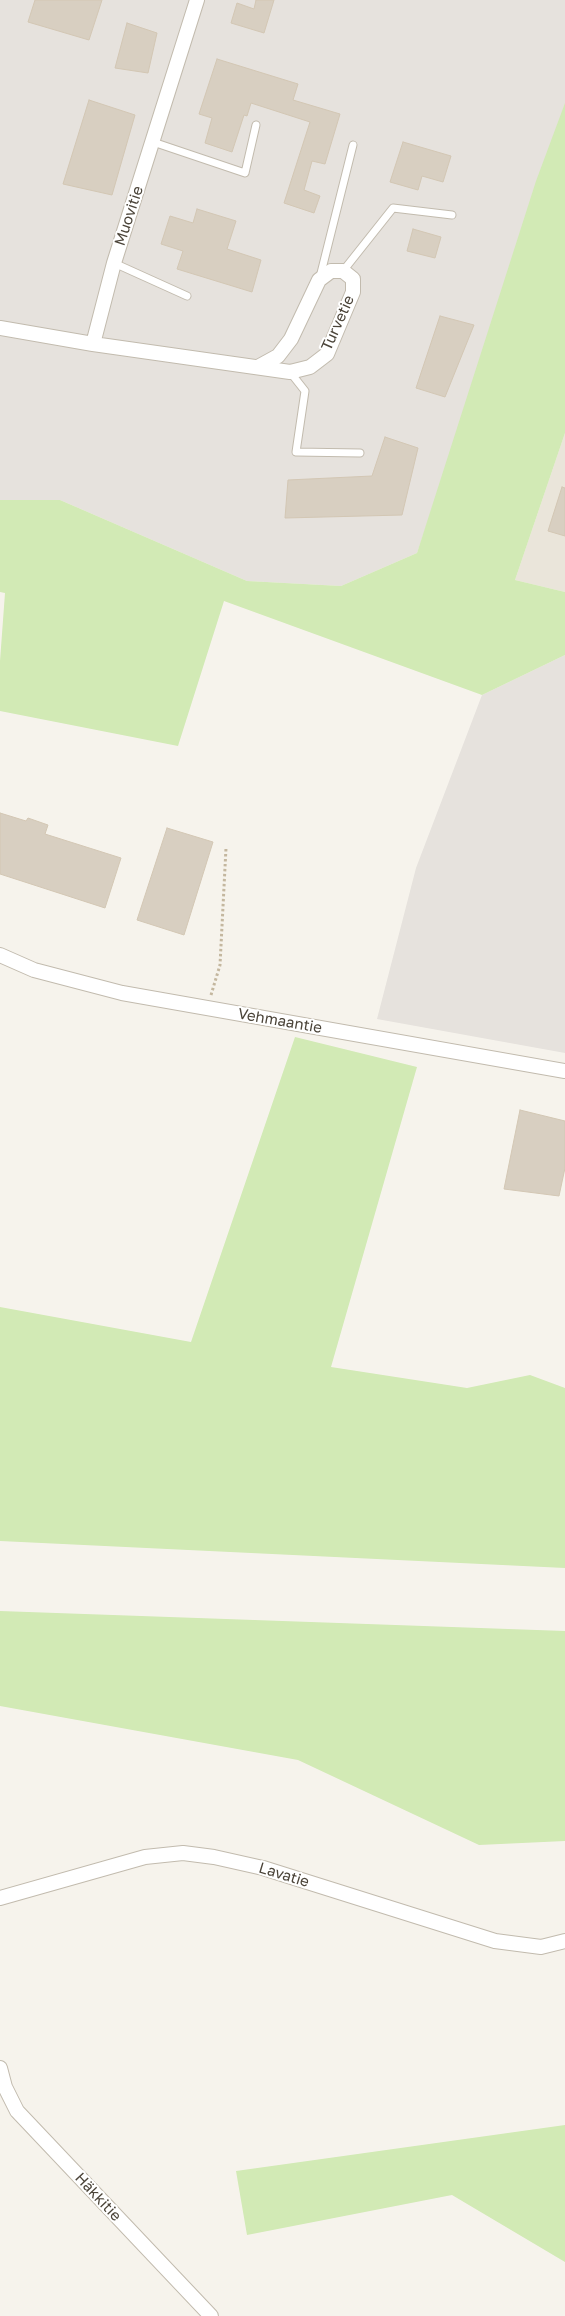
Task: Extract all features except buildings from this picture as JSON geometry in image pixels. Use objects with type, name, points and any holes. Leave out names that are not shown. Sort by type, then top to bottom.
[{"type":"street","name":"Muovitie","points":[[93,344],[114,263],[197,0]]},
{"type":"street","name":"Turvetie","points":[[93,344],[290,372],[310,367],[327,354],[353,292],[353,279],[343,270],[331,271],[319,280]]},
{"type":"street","points":[[258,367],[278,356],[291,339],[319,280]]},
{"type":"street","points":[[0,328],[93,344]]},
{"type":"street","name":"Vehmaantie","points":[[0,955],[34,970],[113,991],[565,1071]]},
{"type":"street","name":"Lavatie","points":[[0,1898],[145,1857],[183,1853],[214,1857],[263,1868],[495,1941],[541,1947],[565,1941]]},
{"type":"street","name":"Häkkitie","points":[[0,2068],[5,2087],[17,2111],[211,2316]]},
{"type":"lane","points":[[153,142],[245,173],[256,124]]},
{"type":"lane","points":[[319,280],[353,145]]},
{"type":"lane","points":[[343,270],[393,208],[452,215]]},
{"type":"lane","points":[[114,263],[187,296]]},
{"type":"lane","points":[[290,372],[305,390],[296,452],[360,454]]},
{"type":"path","points":[[208,1008],[220,965],[226,848]]},
{"type":"shaded area","points":[[0,0],[565,0],[565,122],[417,553],[341,586],[247,581],[60,500],[0,500]]},
{"type":"shaded area","points":[[565,433],[565,592],[515,580]]},
{"type":"shaded area","points":[[565,655],[565,1053],[377,1019],[416,868],[482,695]]},
{"type":"green space","points":[[565,103],[565,433],[515,580],[565,592],[565,655],[482,695],[224,601],[178,746],[0,711],[0,661],[5,593],[0,592],[0,500],[60,500],[247,581],[341,586],[417,553],[536,181]]},
{"type":"green space","points":[[295,1037],[417,1067],[331,1367],[467,1388],[530,1375],[565,1388],[565,1568],[0,1541],[0,1307],[191,1342]]},
{"type":"green space","points":[[0,1611],[565,1631],[565,1841],[479,1845],[298,1760],[0,1706]]},
{"type":"green space","points":[[565,2125],[565,2262],[452,2195],[247,2235],[236,2171]]}]
